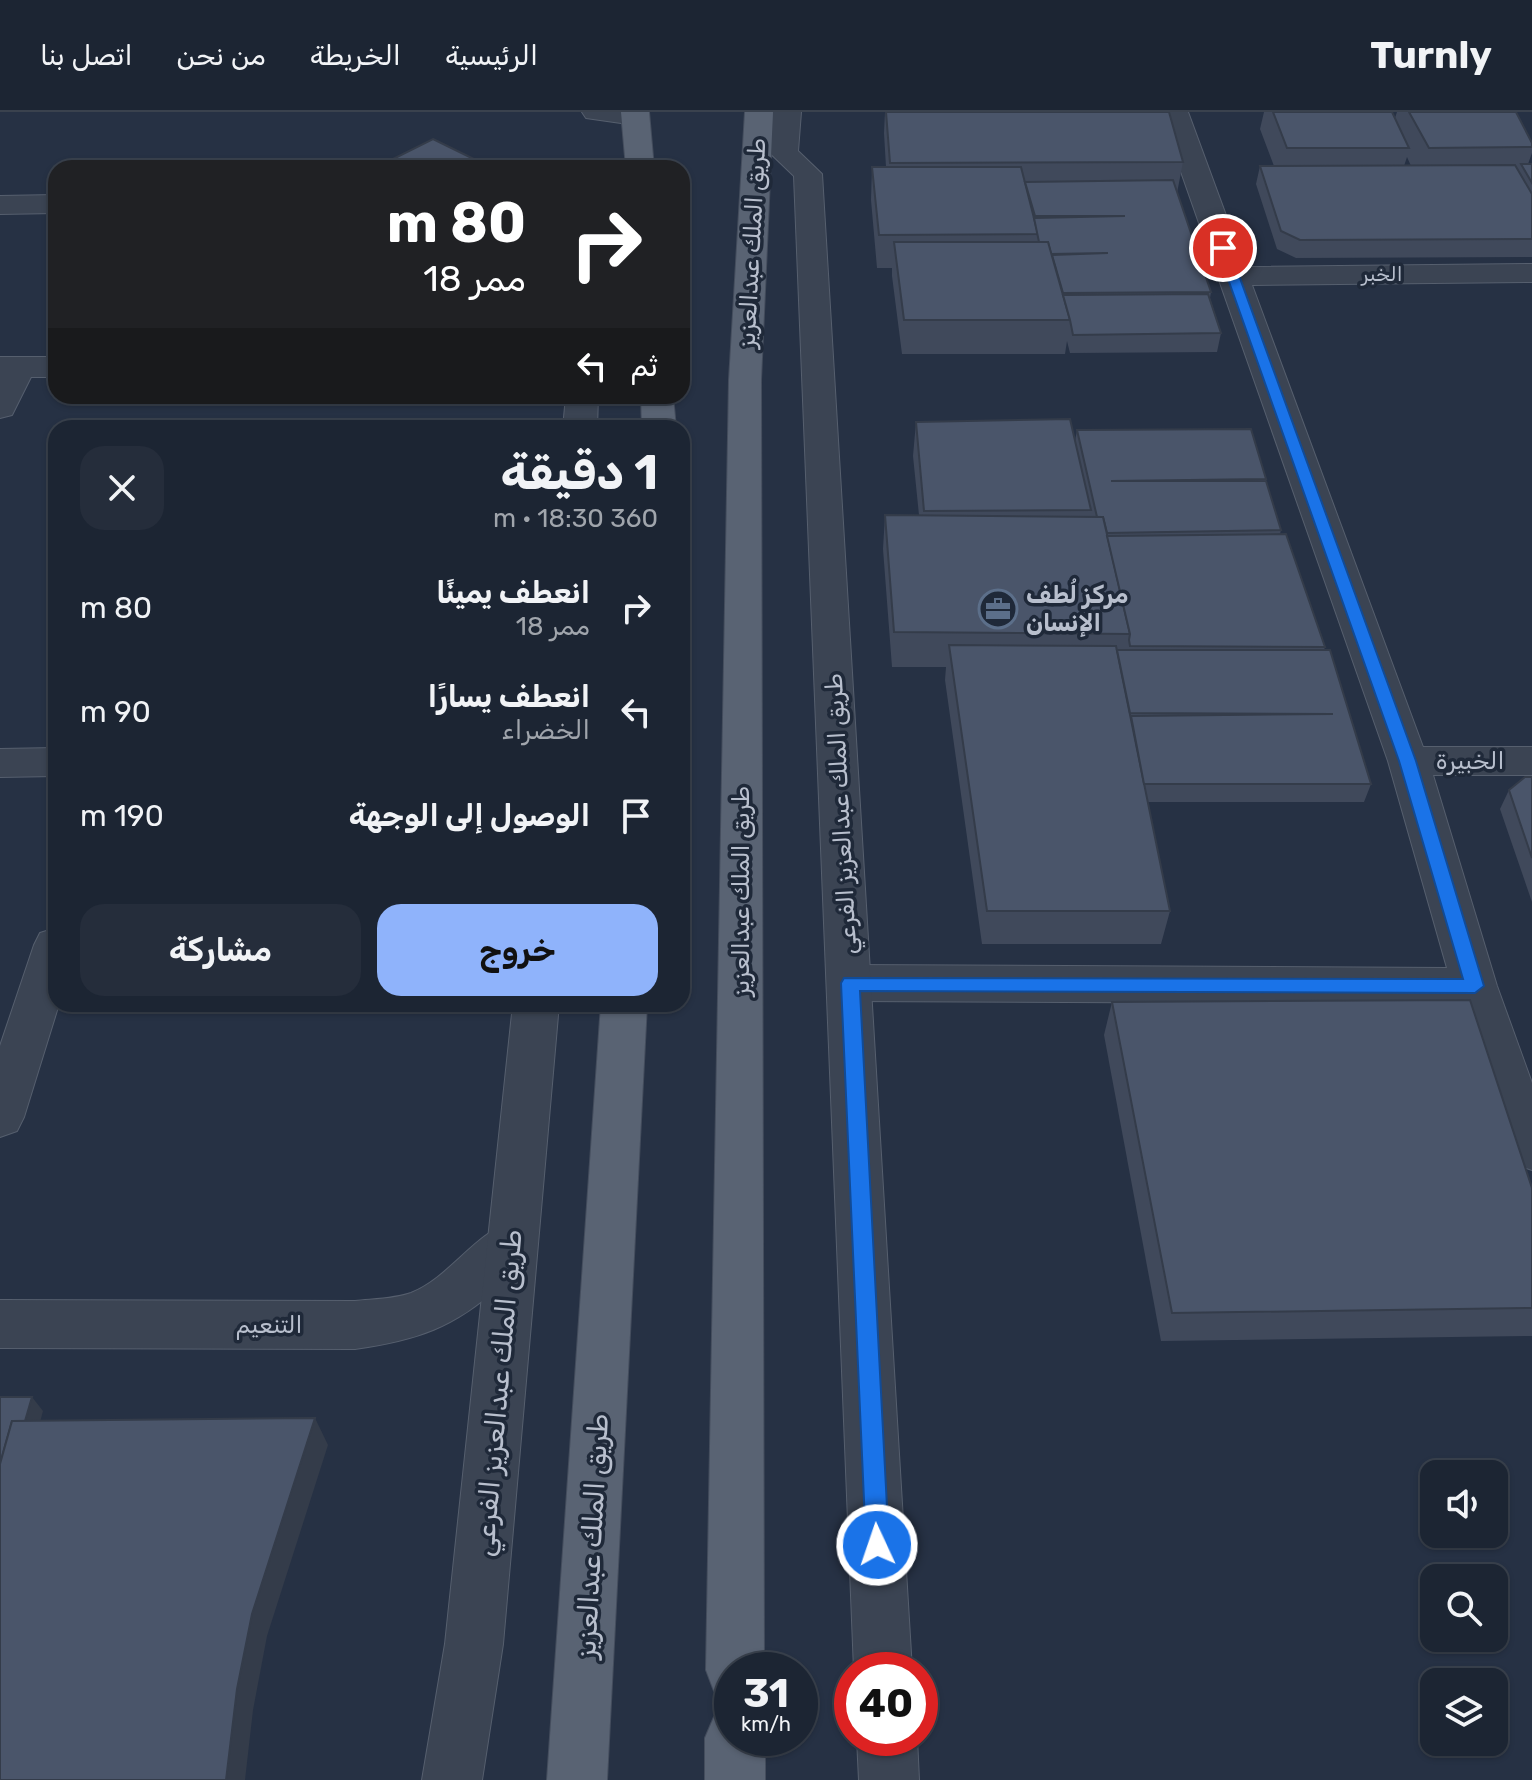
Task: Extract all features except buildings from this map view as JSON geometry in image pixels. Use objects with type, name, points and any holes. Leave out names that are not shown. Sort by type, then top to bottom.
[{"type":"main road","name":"طريق الملك عبدالعزيز","points":[[735,1652],[745,380],[759,112]]},
{"type":"main road","points":[[635,115],[639,160]]},
{"type":"main road","name":"طريق الملك عبدالعزيز","points":[[577,1780],[624,1012]]},
{"type":"main road","points":[[735,1756],[735,1780]]},
{"type":"street","points":[[596,112],[635,115]]},
{"type":"street","points":[[1174,112],[1408,761],[1475,986],[1532,1150]]},
{"type":"street","name":"طريق الملك عبدالعزيز الفرعي","points":[[802,143],[850,983],[882,1652]]},
{"type":"street","points":[[0,205],[48,204]]},
{"type":"street","name":"الخبر","points":[[1233,276],[1532,273]]},
{"type":"street","points":[[0,408],[10,367],[48,367]]},
{"type":"street","name":"الخبيرة","points":[[1408,761],[1532,761]]},
{"type":"street","points":[[0,763],[48,762]]},
{"type":"street","points":[[0,1117],[48,970]]},
{"type":"street","points":[[850,983],[1475,986]]},
{"type":"street","name":"طريق الملك عبدالعزيز الفرعي","points":[[452,1780],[474,1644],[535,1012]]},
{"type":"street","name":"التنعيم","points":[[0,1324],[355,1325],[422,1313],[460,1288],[512,1243]]},
{"type":"street","points":[[474,1644],[484,1780]]},
{"type":"street","points":[[888,1756],[889,1780]]},
{"type":"place","name":"مركز لُطف الإنسان","points":[[998,609]]},
{"type":"route","points":[[877,1545],[850,983],[1475,986],[1408,761],[1223,248]]}]
